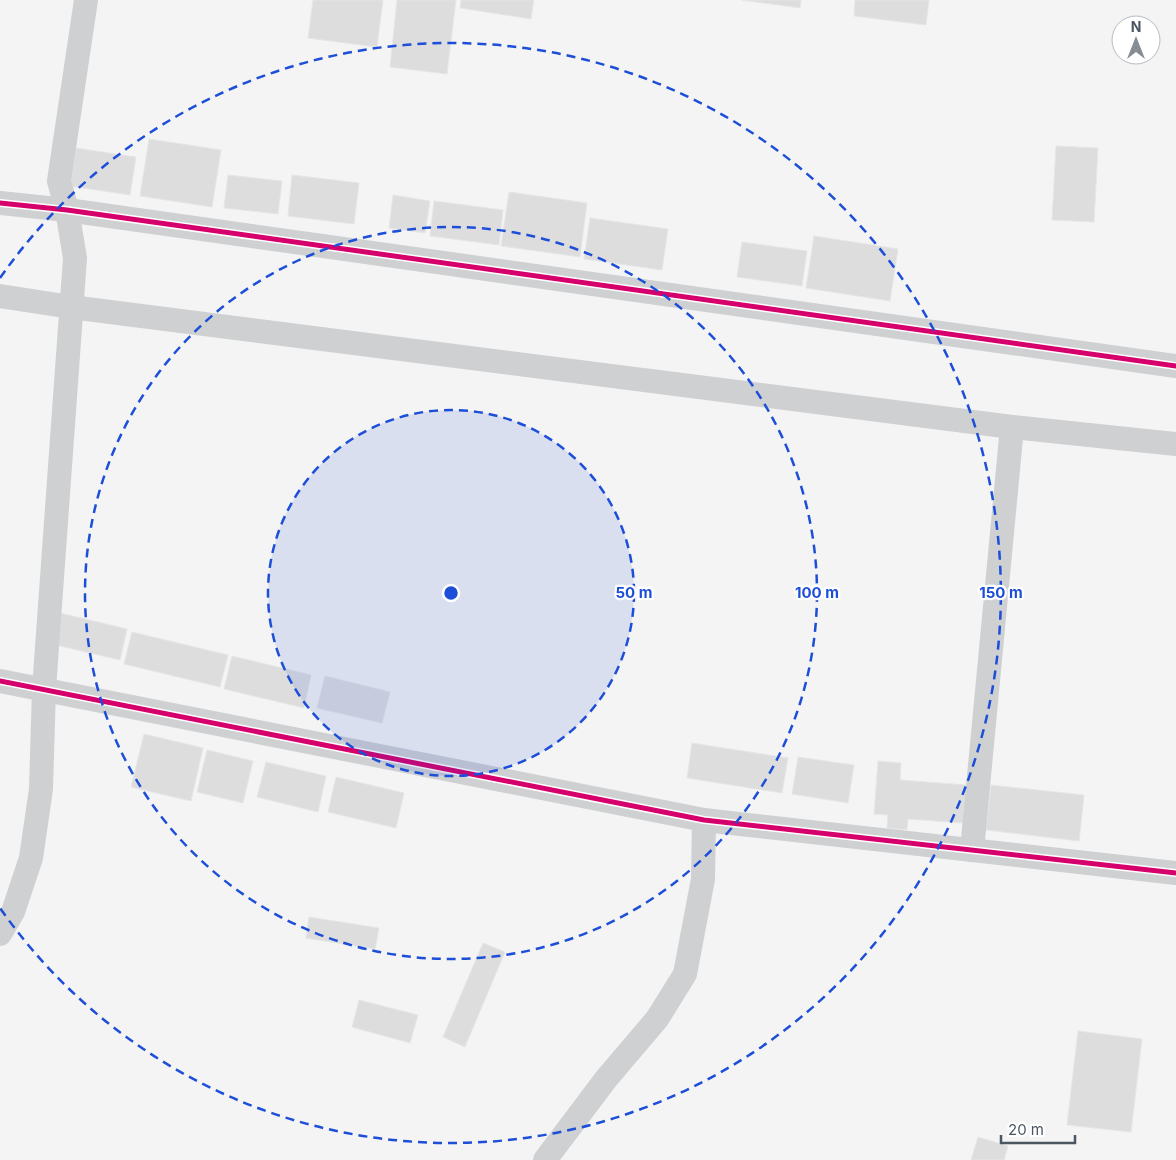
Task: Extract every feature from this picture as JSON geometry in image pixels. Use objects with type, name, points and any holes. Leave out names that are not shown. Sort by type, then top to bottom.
[{"type":"street","points":[[0,934],[13,912],[31,858],[41,789],[44,689],[75,258],[67,210],[59,181],[86,0]]},
{"type":"street","points":[[0,203],[67,210],[1176,366]]},
{"type":"street","points":[[0,296],[71,307],[1012,427],[1176,444]]},
{"type":"street","points":[[972,850],[1012,427]]},
{"type":"street","points":[[0,681],[704,820],[1176,873]]},
{"type":"street","points":[[545,1160],[606,1079],[657,1019],[685,974],[703,879],[704,820]]},
{"type":"building","points":[[313,0],[383,0],[377,47],[308,38]]},
{"type":"building","points":[[397,0],[456,0],[447,74],[390,67]]},
{"type":"building","points":[[461,0],[534,0],[531,19],[460,8]]},
{"type":"building","points":[[742,0],[801,0],[800,8]]},
{"type":"building","points":[[855,0],[929,0],[926,25],[854,16]]},
{"type":"building","points":[[149,139],[221,150],[212,207],[140,196]]},
{"type":"building","points":[[1056,146],[1098,148],[1094,222],[1052,220]]},
{"type":"building","points":[[76,148],[136,157],[130,195],[70,186]]},
{"type":"building","points":[[228,175],[282,181],[278,214],[224,208]]},
{"type":"building","points":[[292,175],[359,183],[354,224],[288,216]]},
{"type":"building","points":[[509,192],[587,203],[580,257],[501,246]]},
{"type":"building","points":[[393,195],[430,201],[425,233],[389,228]]},
{"type":"building","points":[[434,201],[503,210],[499,245],[430,236]]},
{"type":"building","points":[[590,218],[668,229],[662,270],[584,259]]},
{"type":"building","points":[[814,236],[898,249],[890,301],[806,288]]},
{"type":"building","points":[[742,242],[807,251],[802,286],[737,277]]},
{"type":"building","points":[[60,613],[127,629],[120,660],[52,644]]},
{"type":"building","points":[[132,632],[228,655],[220,687],[124,664]]},
{"type":"building","points":[[232,656],[311,675],[304,708],[224,689]]},
{"type":"building","points":[[325,676],[390,692],[382,723],[317,708]]},
{"type":"building","points":[[144,734],[203,748],[191,801],[131,787]]},
{"type":"building","points":[[692,743],[788,758],[782,793],[687,778]]},
{"type":"building","points":[[207,750],[253,761],[243,803],[197,792]]},
{"type":"building","points":[[798,757],[854,765],[848,803],[792,794]]},
{"type":"building","points":[[878,761],[901,763],[900,780],[966,785],[963,823],[908,819],[907,830],[887,828],[888,815],[874,814]]},
{"type":"building","points":[[266,762],[326,776],[318,812],[257,797]]},
{"type":"building","points":[[336,777],[404,793],[396,828],[328,812]]},
{"type":"building","points":[[991,785],[1084,795],[1079,841],[986,830]]},
{"type":"building","points":[[309,917],[379,928],[375,949],[306,938]]},
{"type":"building","points":[[483,943],[505,952],[465,1047],[443,1037]]},
{"type":"building","points":[[359,1000],[418,1015],[410,1043],[352,1027]]},
{"type":"building","points":[[1078,1031],[1142,1039],[1131,1132],[1067,1125]]},
{"type":"building","points":[[978,1137],[1008,1146],[1004,1160],[971,1160]]},
{"type":"cycle path","points":[[0,203],[67,210],[1176,366]]},
{"type":"cycle path","points":[[0,681],[704,820],[1176,873]]}]
